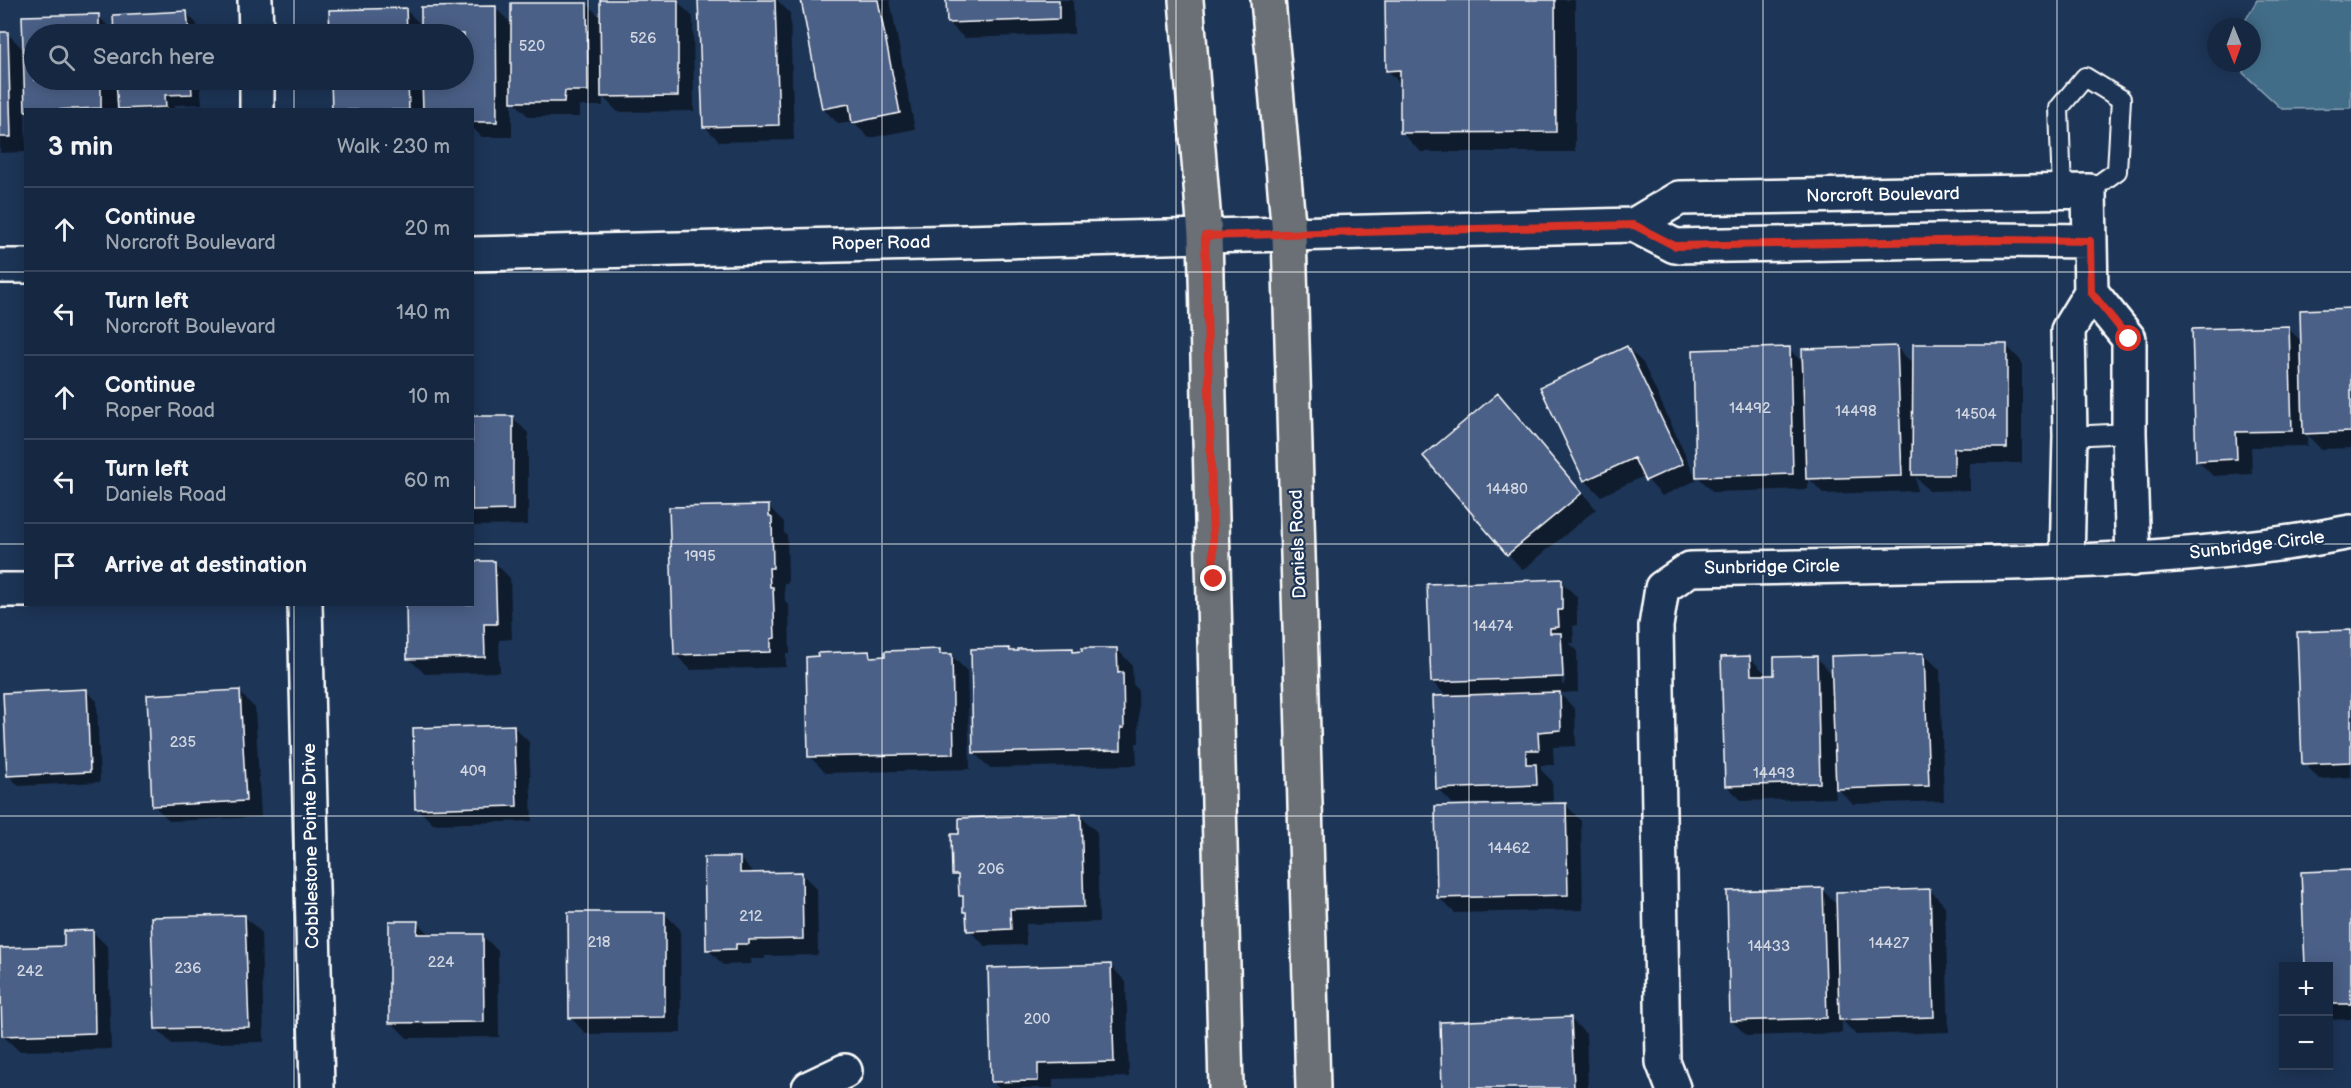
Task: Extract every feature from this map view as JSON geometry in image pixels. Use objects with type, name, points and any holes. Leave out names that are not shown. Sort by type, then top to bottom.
[{"type":"main road","points":[[1186,0],[1205,236],[1226,1088]]},
{"type":"main road","name":"Daniels Road","points":[[1268,0],[1289,234],[1314,1088]]},
{"type":"street","points":[[255,0],[256,24]]},
{"type":"street","points":[[257,90],[257,108]]},
{"type":"street","points":[[2067,562],[2070,436],[2068,330],[2091,292],[2090,241],[2076,191]]},
{"type":"street","name":"Norcroft Boulevard","points":[[1634,225],[1679,198],[2076,191]]},
{"type":"street","name":"Norcroft Boulevard","points":[[1289,234],[1634,225],[1675,246],[1991,240],[2090,241]]},
{"type":"street","name":"Roper Road","points":[[474,254],[1289,234]]},
{"type":"street","points":[[0,266],[24,266]]},
{"type":"street","points":[[2091,292],[2129,339],[2133,559]]},
{"type":"street","name":"Sunbridge Circle","points":[[1673,1088],[1664,1062],[1656,626],[1662,588],[1690,569],[2133,559],[2289,544],[2351,532]]},
{"type":"street","points":[[0,590],[24,590]]},
{"type":"street","name":"Cobblestone Pointe Drive","points":[[305,606],[317,1088]]},
{"type":"street","points":[[809,1088],[845,1071]]},
{"type":"lane","points":[[2085,77],[2121,99],[2117,171],[2076,191],[2059,108],[2085,77]]},
{"type":"lane","points":[[2070,436],[2129,434]]},
{"type":"water","points":[[2257,0],[2351,0],[2351,108],[2282,109],[2243,73],[2261,72],[2261,18],[2247,18]]},
{"type":"building","points":[[600,0],[678,0],[678,96],[601,97]]},
{"type":"building","points":[[698,0],[775,0],[779,125],[703,127]]},
{"type":"building","points":[[801,0],[878,0],[900,113],[852,123],[849,104],[822,109]]},
{"type":"building","points":[[946,0],[1059,0],[1059,19],[947,23]]},
{"type":"building","points":[[1385,0],[1555,0],[1556,132],[1400,133],[1400,70],[1386,71]]},
{"type":"building","points":[[511,3],[587,3],[588,91],[565,91],[564,102],[511,102]]},
{"type":"building","points":[[496,6],[497,122],[474,122],[474,108],[423,108],[422,90],[474,90],[474,24],[421,24],[421,7]]},
{"type":"building","points":[[406,8],[407,24],[330,24],[329,10]]},
{"type":"building","points":[[187,11],[188,24],[113,24],[113,15]]},
{"type":"building","points":[[99,14],[99,24],[24,24],[24,79],[22,16]]},
{"type":"building","points":[[0,32],[8,32],[11,137],[0,137]]},
{"type":"building","points":[[24,90],[101,90],[101,108],[25,108]]},
{"type":"building","points":[[117,90],[192,90],[192,94],[165,95],[166,107],[118,108]]},
{"type":"building","points":[[331,90],[408,90],[409,108],[332,108]]},
{"type":"building","points":[[2351,308],[2351,432],[2303,434],[2300,310]]},
{"type":"building","points":[[2289,326],[2292,431],[2236,432],[2237,459],[2196,461],[2192,329]]},
{"type":"building","points":[[1913,344],[2007,344],[2007,448],[1954,448],[1954,475],[1912,475]]},
{"type":"building","points":[[1627,346],[1683,464],[1645,481],[1634,458],[1584,481],[1540,387]]},
{"type":"building","points":[[1897,346],[1902,476],[1806,479],[1802,349]]},
{"type":"building","points":[[1790,347],[1793,474],[1696,477],[1693,350]]},
{"type":"building","points":[[1498,393],[1582,493],[1507,555],[1423,456]]},
{"type":"building","points":[[474,416],[513,416],[513,510],[474,511]]},
{"type":"building","points":[[769,505],[769,516],[772,518],[773,568],[769,568],[770,587],[773,587],[775,638],[771,639],[771,652],[674,655],[669,507]]},
{"type":"building","points":[[474,561],[495,561],[497,624],[484,624],[485,657],[407,659],[406,606],[474,606]]},
{"type":"building","points":[[1562,579],[1562,610],[1558,610],[1559,627],[1550,628],[1550,633],[1561,633],[1563,677],[1431,682],[1427,584]]},
{"type":"building","points":[[2351,630],[2351,762],[2302,764],[2297,632]]},
{"type":"building","points":[[1009,648],[1010,651],[1018,651],[1018,649],[1073,648],[1073,652],[1082,651],[1082,648],[1117,648],[1118,673],[1123,672],[1124,728],[1121,728],[1121,750],[973,753],[971,649]]},
{"type":"building","points":[[940,649],[940,654],[952,654],[954,754],[808,757],[806,657],[818,656],[817,653],[869,651],[870,657],[885,656],[885,651]]},
{"type":"building","points":[[1924,653],[1929,786],[1836,789],[1831,656]]},
{"type":"building","points":[[1750,656],[1751,675],[1774,675],[1774,657],[1817,656],[1820,783],[1725,786],[1721,657]]},
{"type":"building","points":[[87,689],[90,772],[7,776],[3,693]]},
{"type":"building","points":[[240,690],[246,801],[152,806],[147,695]]},
{"type":"building","points":[[1560,692],[1561,730],[1538,732],[1539,750],[1526,750],[1526,764],[1536,764],[1537,785],[1436,789],[1433,696]]},
{"type":"building","points":[[514,725],[517,806],[415,809],[413,728]]},
{"type":"building","points":[[1566,803],[1568,895],[1437,898],[1435,806]]},
{"type":"building","points":[[1081,814],[1084,907],[1010,909],[1011,929],[967,931],[966,912],[963,912],[963,896],[959,896],[958,875],[952,875],[951,834],[959,834],[959,818]]},
{"type":"building","points":[[704,857],[740,857],[740,873],[802,872],[803,939],[749,940],[749,944],[736,944],[736,949],[706,950]]},
{"type":"building","points":[[2351,870],[2351,1004],[2333,1004],[2333,962],[2305,962],[2301,872]]},
{"type":"building","points":[[1823,888],[1827,1018],[1730,1021],[1727,891]]},
{"type":"building","points":[[1930,889],[1934,1017],[1839,1020],[1836,892]]},
{"type":"building","points":[[568,912],[665,912],[665,1017],[569,1018]]},
{"type":"building","points":[[245,915],[249,1027],[155,1029],[151,917]]},
{"type":"building","points":[[389,921],[418,921],[417,934],[483,934],[484,1022],[389,1023]]},
{"type":"building","points":[[93,930],[95,1033],[2,1036],[0,948],[64,946],[64,931]]},
{"type":"building","points":[[1111,964],[1114,1062],[1038,1064],[1038,1081],[991,1082],[988,968]]},
{"type":"building","points":[[1571,1017],[1574,1088],[1442,1088],[1440,1022]]},
{"type":"route","points":[[1214,579],[1205,236],[1634,225],[1675,246],[1991,240],[2090,241],[2091,292],[2129,339]]}]
